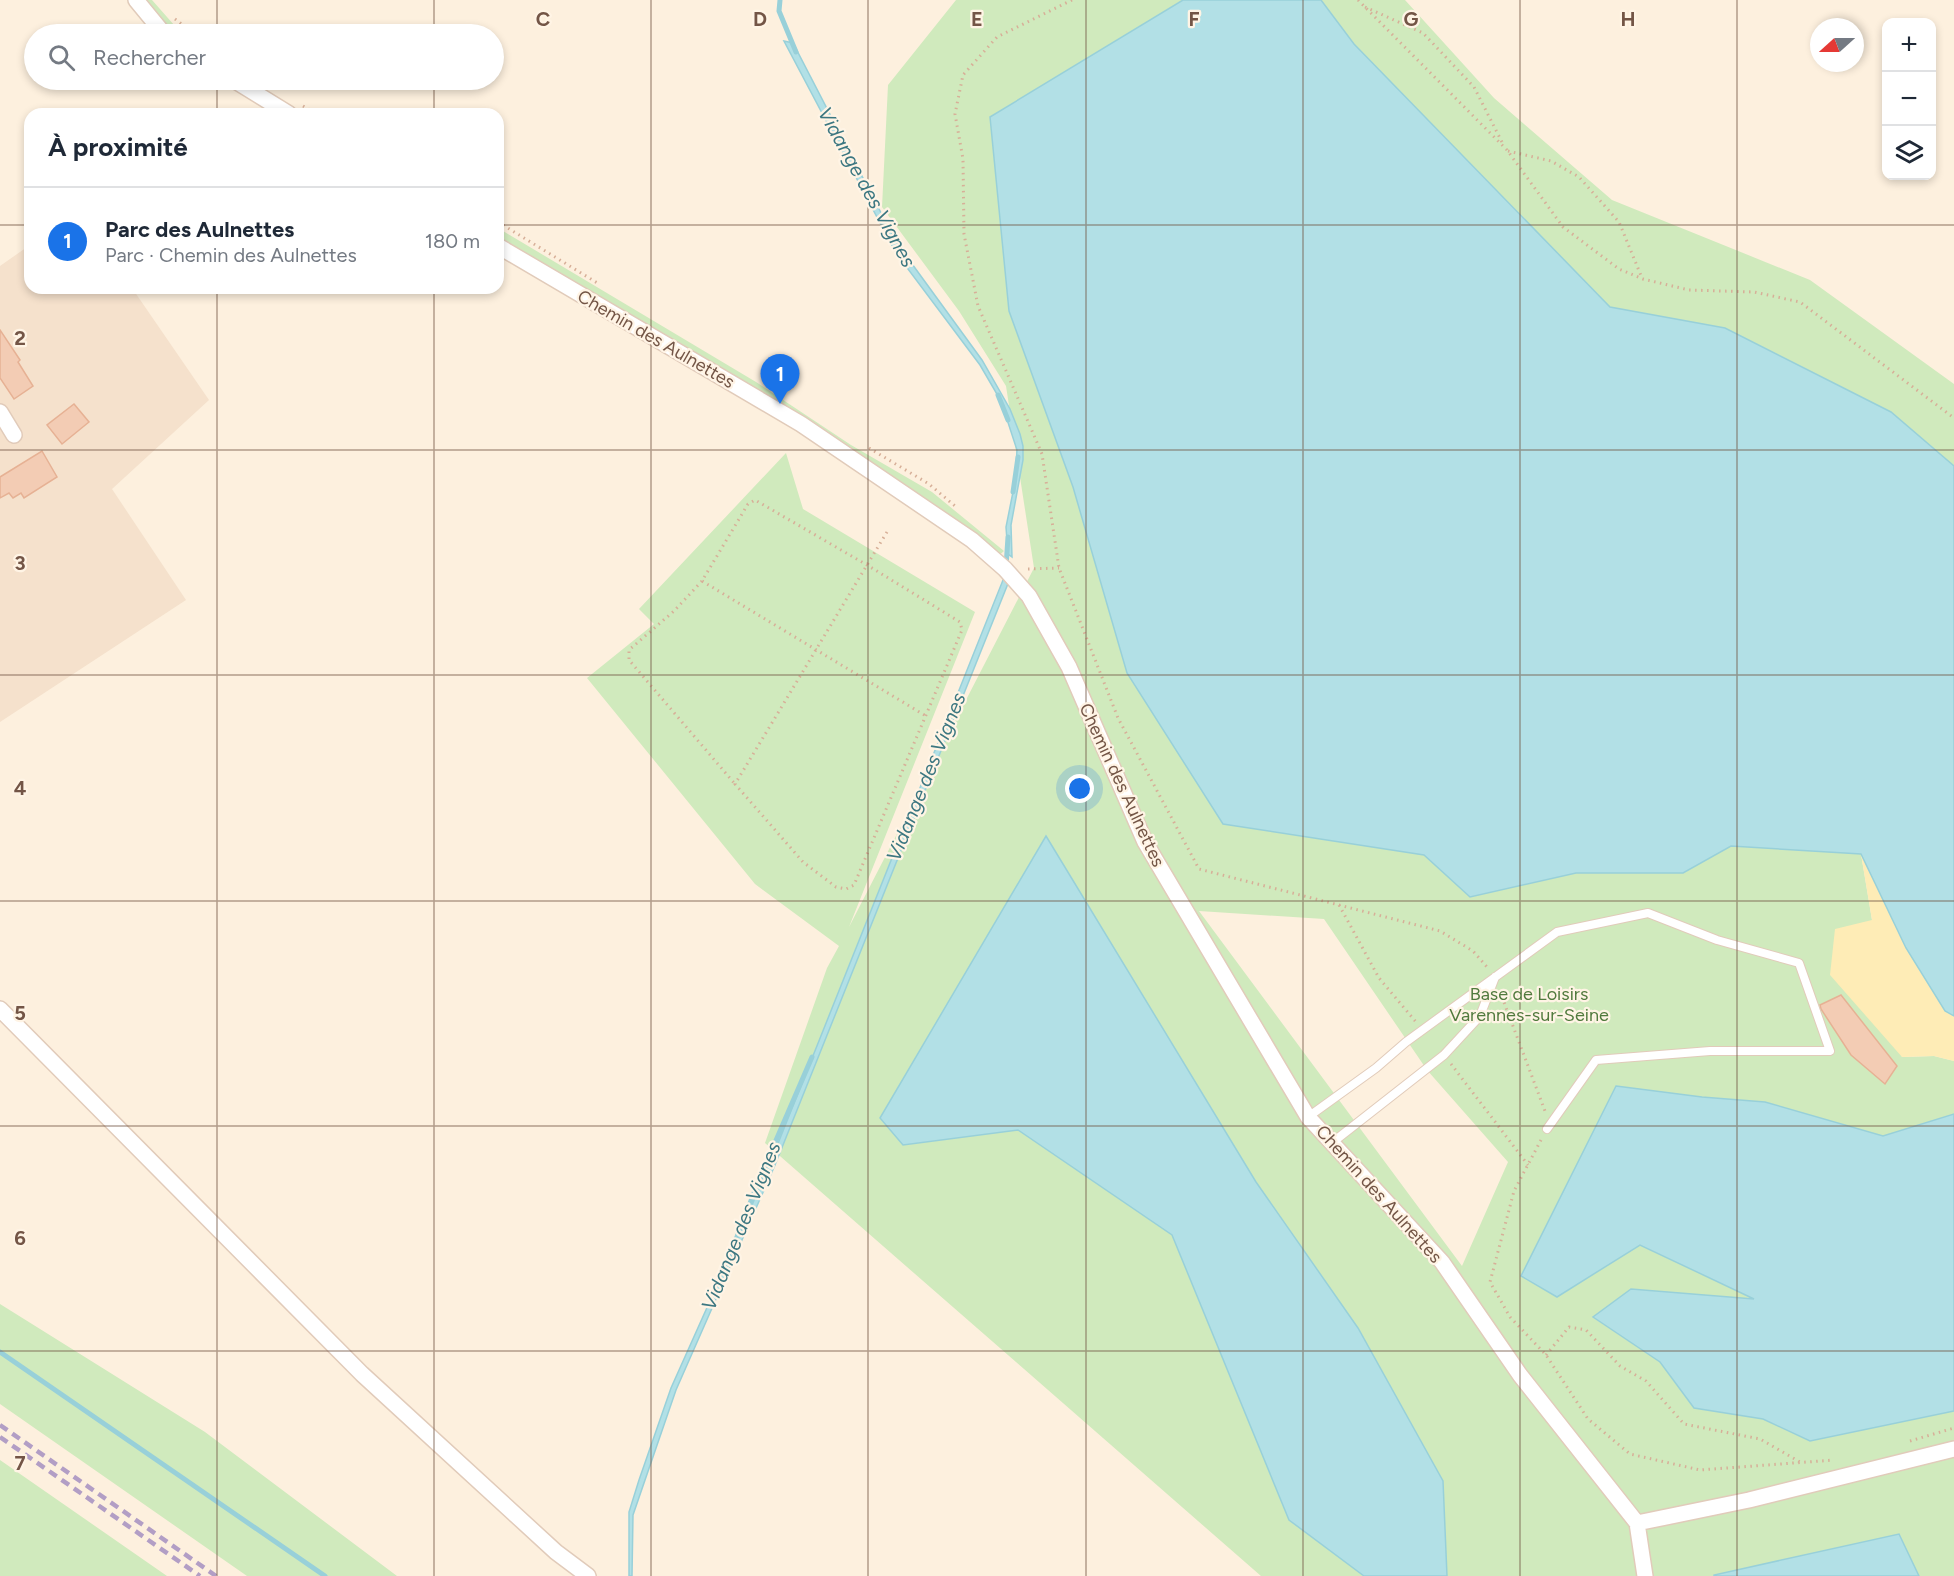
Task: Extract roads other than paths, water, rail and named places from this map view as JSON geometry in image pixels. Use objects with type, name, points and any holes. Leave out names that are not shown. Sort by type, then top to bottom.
[{"type":"street","points":[[135,0],[155,24]]},
{"type":"street","points":[[250,90],[279,108]]},
{"type":"street","name":"Chemin des Aulnettes","points":[[504,250],[801,423],[972,540],[1005,569],[1029,596],[1069,667],[1145,842],[1308,1117],[1442,1262],[1520,1375],[1637,1523],[1645,1576]]},
{"type":"street","points":[[0,412],[14,435]]},
{"type":"street","points":[[0,1009],[362,1374],[556,1552],[588,1576]]},
{"type":"street","points":[[1637,1523],[1749,1500],[1954,1449]]},
{"type":"lane","points":[[1308,1117],[1557,932],[1648,913],[1717,940],[1800,963],[1830,1051],[1710,1051],[1596,1060],[1547,1129]]},
{"type":"lane","points":[[1333,1142],[1444,1055],[1480,1016],[1495,977]]},
{"type":"water","points":[[1183,0],[1321,0],[1354,44],[1610,307],[1725,328],[1891,412],[1954,466],[1954,1016],[1945,1011],[1906,948],[1861,854],[1731,846],[1683,873],[1576,873],[1470,897],[1424,855],[1223,824],[1127,673],[1073,487],[1009,311],[990,117]]},
{"type":"water","points":[[784,41],[793,43],[891,232],[982,360],[1010,409],[1023,446],[1023,460],[1011,525],[1012,557],[1008,554],[1006,527],[1015,482],[1017,450],[1001,401],[980,365],[896,253]]},
{"type":"water","points":[[1005,575],[1009,581],[775,1165],[676,1390],[633,1515],[632,1576],[629,1576],[629,1512],[671,1388],[744,1225],[769,1163],[773,1164],[771,1161]]},
{"type":"water","points":[[1046,836],[1256,1182],[1358,1328],[1443,1481],[1447,1576],[1364,1576],[1289,1520],[1172,1235],[1018,1130],[903,1145],[880,1118]]},
{"type":"water","points":[[1616,1086],[1765,1102],[1883,1136],[1954,1114],[1954,1411],[1810,1441],[1763,1419],[1694,1408],[1660,1362],[1593,1317],[1631,1289],[1754,1299],[1640,1245],[1557,1297],[1521,1276]]},
{"type":"water","points":[[1899,1534],[1919,1576],[1714,1576],[1714,1575]]},
{"type":"waterway","name":"Vidange des Vignes","points":[[780,0],[779,11],[796,52]]},
{"type":"waterway","name":"Vidange des Vignes","points":[[998,395],[1008,420]]},
{"type":"waterway","name":"Vidange des Vignes","points":[[1013,492],[1018,457]]},
{"type":"waterway","name":"Vidange des Vignes","points":[[1006,567],[1008,537]]},
{"type":"waterway","name":"Vidange des Vignes","points":[[723,1273],[761,1175],[812,1057]]},
{"type":"waterway","points":[[0,1352],[325,1576]]},
{"type":"railway","points":[[0,1425],[216,1576]]},
{"type":"railway","points":[[0,1437],[200,1576]]},
{"type":"place","name":"Parc des Aulnettes","points":[[780,404]]},
{"type":"park label","name":"Base de Loisirs Varennes-sur-Seine","points":[[1529,1004]]}]
